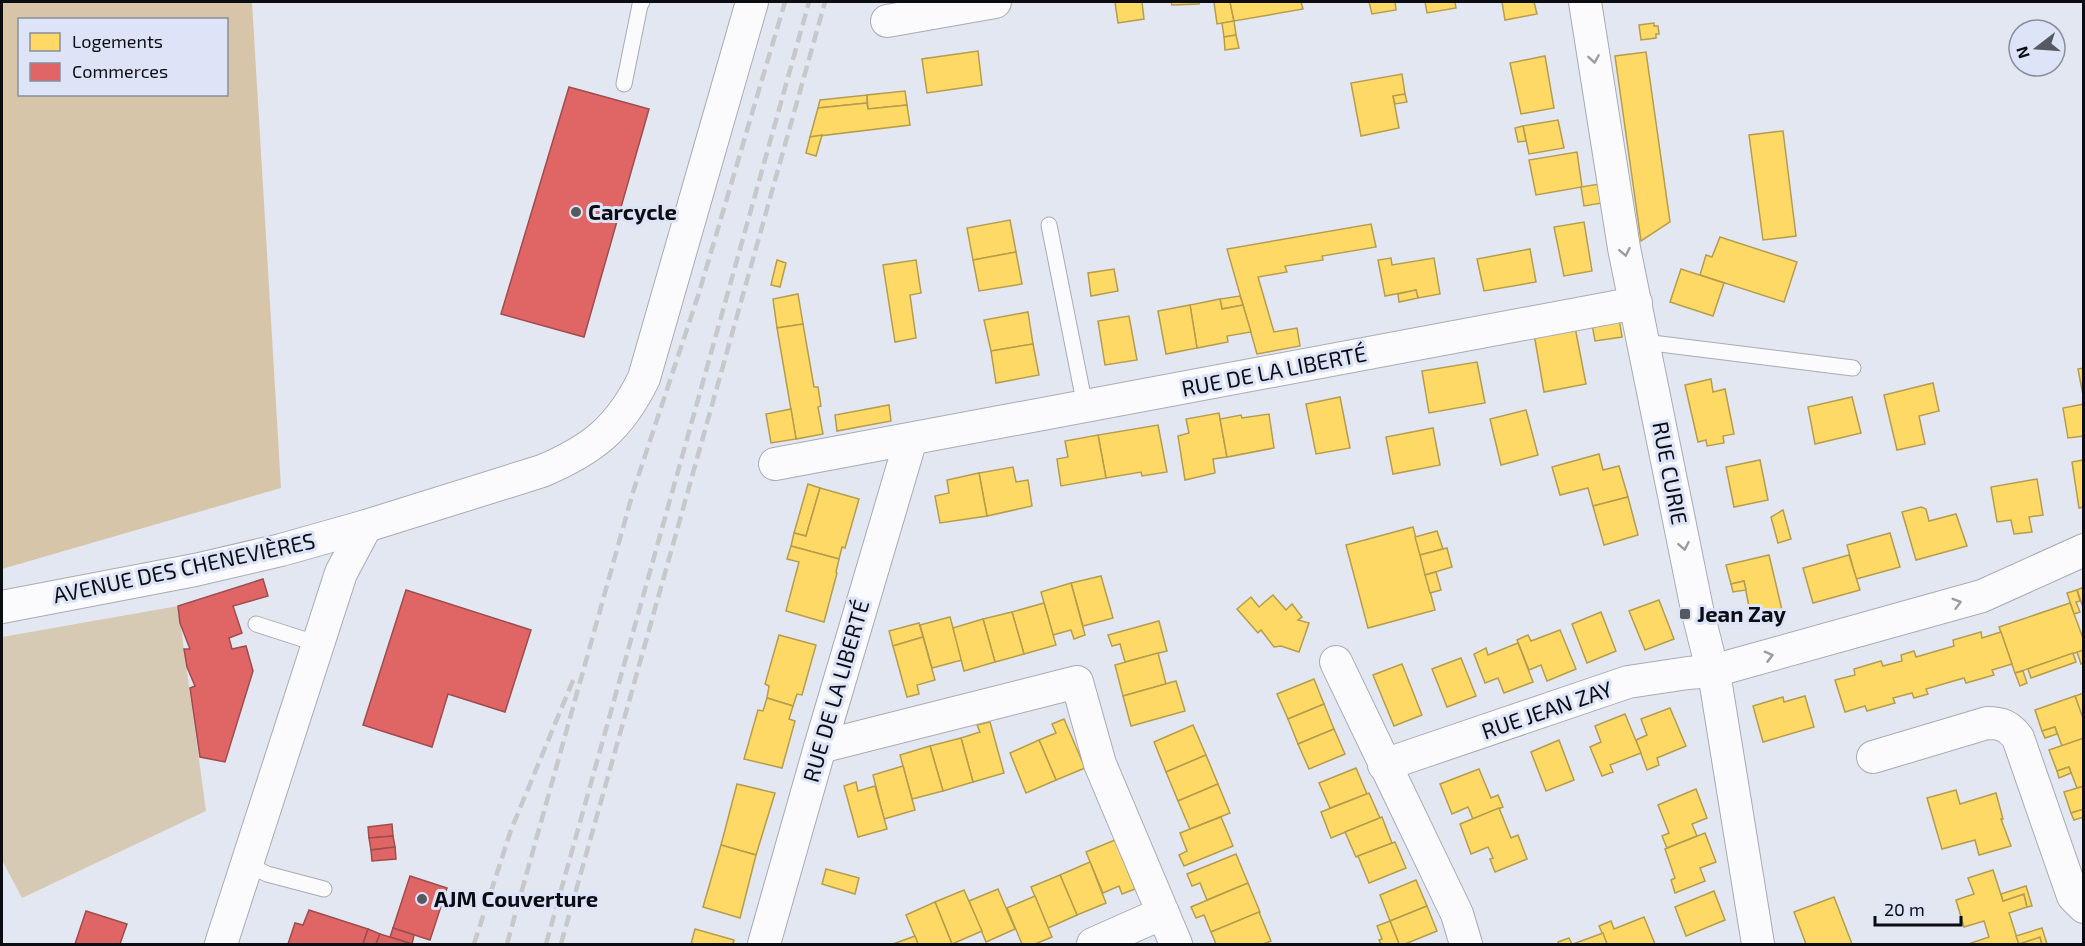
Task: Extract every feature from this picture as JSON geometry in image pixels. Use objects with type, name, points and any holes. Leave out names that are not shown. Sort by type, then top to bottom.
[{"type":"street","name":"AVENUE DES CHENEVIÈRES","points":[[2,607],[195,570],[366,526],[542,471],[586,449],[621,418],[644,378],[752,2]]},
{"type":"street","points":[[887,21],[995,2]]},
{"type":"street","name":"RUE CURIE","points":[[1585,2],[1624,248],[1696,609],[1713,671],[1756,944]]},
{"type":"street","name":"RUE DE LA LIBERTÉ","points":[[775,464],[1636,303]]},
{"type":"street","name":"RUE DE LA LIBERTÉ","points":[[764,945],[911,439]]},
{"type":"street","name":"AVENUE DES CHENEVIÈRES","points":[[221,945],[341,573],[366,526]]},
{"type":"street","name":"RUE JEAN ZAY","points":[[1384,765],[1628,682],[1713,671],[1982,596],[2084,550]]},
{"type":"street","points":[[1336,662],[1457,914],[1466,945]]},
{"type":"street","points":[[820,747],[1077,682],[1100,764],[1176,945]]},
{"type":"street","points":[[1873,757],[1987,723],[1999,723],[2010,727],[2019,738],[2073,896],[2084,907]]},
{"type":"street","points":[[1093,945],[1163,913]]},
{"type":"lane","points":[[624,84],[642,2]]},
{"type":"lane","points":[[1049,225],[1084,406]]},
{"type":"lane","points":[[1644,342],[1853,368]]},
{"type":"lane","points":[[256,624],[318,644]]},
{"type":"lane","points":[[247,864],[267,874],[324,889]]},
{"type":"shaded area","points":[[2,2],[252,2],[281,488],[2,569]]},
{"type":"shaded area","points":[[178,606],[206,811],[22,898],[2,860],[2,637]]},
{"type":"building: Logements","points":[[1115,2],[1142,2],[1144,19],[1118,23]]},
{"type":"building: Logements","points":[[1171,2],[1199,2],[1199,4],[1172,5]]},
{"type":"building: Logements","points":[[1214,2],[1230,2],[1234,21],[1217,24]]},
{"type":"building: Logements","points":[[1230,2],[1301,2],[1303,9],[1234,21]]},
{"type":"building: Logements","points":[[1369,2],[1395,2],[1396,10],[1372,14]]},
{"type":"building: Logements","points":[[1425,2],[1455,2],[1456,8],[1427,13]]},
{"type":"building: Logements","points":[[1502,2],[1534,2],[1537,14],[1505,20]]},
{"type":"building: Logements","points":[[1234,21],[1236,35],[1224,37],[1222,23]]},
{"type":"building: Logements","points":[[1654,23],[1654,26],[1658,26],[1659,34],[1656,34],[1656,38],[1641,40],[1639,25]]},
{"type":"building: Logements","points":[[1236,35],[1239,48],[1225,50],[1224,37]]},
{"type":"building: Logements","points":[[978,51],[982,85],[927,93],[922,59]]},
{"type":"building: Logements","points":[[1646,52],[1670,222],[1641,241],[1615,56]]},
{"type":"building: Logements","points":[[1545,56],[1554,108],[1521,114],[1510,63]]},
{"type":"building: Logements","points":[[1402,74],[1405,94],[1393,96],[1399,128],[1361,136],[1351,83]]},
{"type":"building: Logements","points":[[905,91],[907,105],[868,109],[867,95]]},
{"type":"building: Logements","points":[[1405,94],[1407,102],[1395,104],[1393,96]]},
{"type":"building: Logements","points":[[867,95],[867,103],[818,108],[820,100]]},
{"type":"building: Logements","points":[[867,103],[868,109],[907,105],[910,125],[810,137],[818,108]]},
{"type":"building: Logements","points":[[1558,120],[1564,148],[1529,154],[1523,126]]},
{"type":"building: Logements","points":[[1523,126],[1526,141],[1518,142],[1515,128]]},
{"type":"building: Logements","points":[[1783,131],[1796,236],[1763,240],[1749,135]]},
{"type":"building: Logements","points":[[822,135],[816,156],[806,153],[810,137]]},
{"type":"building: Logements","points":[[1577,152],[1582,187],[1536,195],[1529,160]]},
{"type":"building: Logements","points":[[1599,184],[1602,203],[1584,206],[1581,187]]},
{"type":"building: Logements","points":[[1010,220],[1016,252],[973,260],[967,228]]},
{"type":"building: Logements","points":[[1584,222],[1592,271],[1564,276],[1554,227]]},
{"type":"building: Logements","points":[[1371,224],[1376,247],[1322,256],[1323,260],[1285,266],[1287,272],[1258,277],[1274,332],[1297,328],[1300,346],[1257,354],[1227,249]]},
{"type":"building: Logements","points":[[1720,237],[1797,262],[1784,302],[1700,275],[1706,255],[1712,257]]},
{"type":"building: Logements","points":[[1530,249],[1536,282],[1484,291],[1477,259]]},
{"type":"building: Logements","points":[[1016,252],[1022,284],[979,291],[973,260]]},
{"type":"building: Logements","points":[[1391,258],[1392,265],[1434,258],[1440,294],[1418,298],[1416,290],[1385,296],[1378,260]]},
{"type":"building: Logements","points":[[777,260],[786,263],[780,287],[771,285]]},
{"type":"building: Logements","points":[[916,260],[921,293],[910,295],[916,338],[895,342],[883,265]]},
{"type":"building: Logements","points":[[1114,269],[1118,291],[1091,296],[1088,273]]},
{"type":"building: Logements","points":[[1681,269],[1724,283],[1713,316],[1670,302]]},
{"type":"building: Logements","points":[[1416,290],[1418,298],[1399,302],[1398,294]]},
{"type":"building: Logements","points":[[798,294],[803,324],[777,328],[773,299]]},
{"type":"building: Logements","points":[[1240,296],[1243,305],[1222,309],[1220,299]]},
{"type":"building: Logements","points":[[1220,299],[1222,309],[1243,305],[1251,332],[1227,336],[1228,342],[1197,348],[1190,305]]},
{"type":"building: Logements","points":[[1190,305],[1197,348],[1166,354],[1158,311]]},
{"type":"building: Logements","points":[[1028,312],[1033,344],[991,351],[984,320]]},
{"type":"building: Logements","points":[[1129,316],[1137,360],[1105,365],[1098,321]]},
{"type":"building: Logements","points":[[1619,318],[1622,337],[1595,341],[1592,324]]},
{"type":"building: Logements","points":[[803,324],[814,387],[818,387],[821,406],[818,407],[823,434],[796,439],[777,328]]},
{"type":"building: Logements","points":[[1575,327],[1586,384],[1544,392],[1534,334]]},
{"type":"building: Logements","points":[[1033,344],[1039,375],[996,383],[991,351]]},
{"type":"building: Logements","points":[[1477,362],[1485,403],[1429,413],[1422,371]]},
{"type":"building: Logements","points":[[2084,368],[2084,400],[2078,369]]},
{"type":"building: Logements","points":[[1711,379],[1713,392],[1725,389],[1734,434],[1723,436],[1724,443],[1707,446],[1706,440],[1698,442],[1685,385]]},
{"type":"building: Logements","points":[[1933,383],[1939,411],[1919,416],[1925,444],[1897,450],[1884,395]]},
{"type":"building: Logements","points":[[1340,397],[1350,448],[1316,454],[1306,404]]},
{"type":"building: Logements","points":[[1852,397],[1861,433],[1815,444],[1808,407]]},
{"type":"building: Logements","points":[[2084,404],[2084,436],[2068,438],[2063,408]]},
{"type":"building: Logements","points":[[889,405],[891,421],[837,431],[835,415]]},
{"type":"building: Logements","points":[[791,409],[796,439],[771,443],[766,414]]},
{"type":"building: Logements","points":[[1526,410],[1538,455],[1501,465],[1490,419]]},
{"type":"building: Logements","points":[[1219,413],[1227,457],[1213,459],[1215,473],[1185,480],[1178,436],[1189,433],[1186,419]]},
{"type":"building: Logements","points":[[1269,414],[1274,448],[1227,457],[1220,419],[1241,415],[1242,418]]},
{"type":"building: Logements","points":[[1158,425],[1167,472],[1142,476],[1141,472],[1106,478],[1098,435]]},
{"type":"building: Logements","points":[[1433,428],[1440,465],[1393,474],[1386,437]]},
{"type":"building: Logements","points":[[1098,435],[1106,478],[1061,486],[1057,459],[1068,457],[1065,441]]},
{"type":"building: Logements","points":[[1599,454],[1603,470],[1619,466],[1628,497],[1593,506],[1588,488],[1560,495],[1552,467]]},
{"type":"building: Logements","points":[[1760,460],[1768,500],[1734,507],[1726,467]]},
{"type":"building: Logements","points":[[2083,460],[2084,507],[2079,508],[2072,462]]},
{"type":"building: Logements","points":[[1013,467],[1016,482],[1028,480],[1032,506],[987,516],[979,473]]},
{"type":"building: Logements","points":[[979,473],[987,516],[940,523],[935,496],[949,493],[947,480]]},
{"type":"building: Logements","points":[[2037,479],[2043,515],[2029,517],[2032,532],[2014,534],[2011,520],[1997,522],[1991,487]]},
{"type":"building: Logements","points":[[808,484],[820,488],[806,536],[794,533]]},
{"type":"building: Logements","points":[[820,488],[859,499],[845,548],[842,547],[839,559],[791,546],[794,533],[806,536]]},
{"type":"building: Logements","points":[[1628,497],[1638,535],[1604,545],[1593,506]]},
{"type":"building: Logements","points":[[1921,507],[1926,509],[1929,521],[1956,514],[1967,546],[1916,560],[1902,512]]},
{"type":"building: Logements","points":[[1783,510],[1791,539],[1778,543],[1771,517]]},
{"type":"building: Logements","points":[[1413,527],[1435,610],[1368,628],[1346,545]]},
{"type":"building: Logements","points":[[1437,531],[1443,549],[1420,555],[1415,537]]},
{"type":"building: Logements","points":[[1890,533],[1900,567],[1856,579],[1847,545]]},
{"type":"building: Logements","points":[[791,546],[839,559],[824,622],[786,611],[799,562],[787,559]]},
{"type":"building: Logements","points":[[1447,548],[1452,567],[1425,575],[1420,555]]},
{"type":"building: Logements","points":[[1769,555],[1782,610],[1751,617],[1744,581],[1731,584],[1726,565]]},
{"type":"building: Logements","points":[[1849,555],[1860,590],[1813,603],[1803,568]]},
{"type":"building: Logements","points":[[1436,572],[1441,590],[1430,593],[1425,575]]},
{"type":"building: Logements","points":[[1101,576],[1113,618],[1083,626],[1071,583]]},
{"type":"building: Logements","points":[[1744,581],[1746,590],[1733,592],[1731,584]]},
{"type":"building: Logements","points":[[1071,583],[1085,635],[1074,639],[1071,630],[1053,635],[1041,592]]},
{"type":"building: Logements","points":[[2084,587],[2084,610],[2077,590]]},
{"type":"building: Logements","points":[[2077,590],[2080,601],[2076,602],[2080,612],[2074,614],[2067,593]]},
{"type":"building: Logements","points":[[1273,595],[1286,610],[1292,604],[1302,617],[1298,620],[1309,623],[1299,652],[1281,646],[1274,647],[1261,630],[1258,633],[1237,609],[1251,597],[1259,607]]},
{"type":"building: Logements","points":[[1659,600],[1674,639],[1645,650],[1629,611]]},
{"type":"building: Logements","points":[[1044,603],[1056,645],[1024,654],[1012,612]]},
{"type":"building: Logements","points":[[2070,603],[2084,641],[2084,650],[2015,673],[1999,627]]},
{"type":"building: Logements","points":[[1012,612],[1024,654],[995,662],[983,619]]},
{"type":"building: Logements","points":[[1601,612],[1616,651],[1587,663],[1572,624]]},
{"type":"building: Logements","points":[[950,617],[962,660],[932,668],[920,625]]},
{"type":"building: Logements","points":[[983,619],[995,662],[964,671],[953,628]]},
{"type":"building: Logements","points":[[1159,621],[1167,651],[1125,662],[1120,644],[1112,646],[1108,635]]},
{"type":"building: Logements","points":[[919,623],[923,637],[893,646],[889,631]]},
{"type":"building: Logements","points":[[1560,630],[1576,669],[1547,681],[1541,665],[1529,670],[1517,640],[1528,635],[1531,641]]},
{"type":"building: Logements","points":[[1981,632],[1982,638],[2001,632],[2012,664],[1992,670],[1994,675],[1966,683],[1964,678],[1926,689],[1928,694],[1914,698],[1912,693],[1893,698],[1895,703],[1867,711],[1865,706],[1845,712],[1835,680],[1855,675],[1854,669],[1881,661],[1883,666],[1902,661],[1901,655],[1914,651],[1916,657],[1954,646],[1953,640]]},
{"type":"building: Logements","points":[[779,635],[816,645],[802,695],[797,694],[793,706],[767,698],[769,686],[765,684]]},
{"type":"building: Logements","points":[[923,637],[935,680],[917,685],[919,694],[907,697],[893,646]]},
{"type":"building: Logements","points":[[1518,643],[1533,682],[1504,693],[1498,678],[1485,683],[1474,654],[1486,648],[1488,655]]},
{"type":"building: Logements","points":[[2084,650],[2084,663],[2081,664],[2077,652]]},
{"type":"building: Logements","points":[[1158,653],[1166,684],[1123,696],[1115,665]]},
{"type":"building: Logements","points":[[2073,653],[2076,662],[2031,678],[2028,669]]},
{"type":"building: Logements","points":[[1461,658],[1476,696],[1447,707],[1432,669]]},
{"type":"building: Logements","points":[[1402,664],[1422,715],[1394,726],[1373,675]]},
{"type":"building: Logements","points":[[2023,671],[2027,683],[2020,686],[2015,673]]},
{"type":"building: Logements","points":[[1314,679],[1324,704],[1288,719],[1277,694]]},
{"type":"building: Logements","points":[[1176,681],[1185,711],[1131,726],[1123,696]]},
{"type":"building: Logements","points":[[2084,693],[2084,713],[2081,714],[2075,696]]},
{"type":"building: Logements","points":[[1805,696],[1814,727],[1763,742],[1753,706],[1783,697],[1784,702]]},
{"type":"building: Logements","points":[[2075,696],[2084,721],[2084,738],[2062,746],[2055,727],[2042,731],[2035,710]]},
{"type":"building: Logements","points":[[767,698],[793,706],[789,719],[795,721],[782,768],[744,759],[758,710],[763,711]]},
{"type":"building: Logements","points":[[1324,704],[1334,729],[1298,744],[1288,719]]},
{"type":"building: Logements","points":[[1670,708],[1686,746],[1657,758],[1659,765],[1647,770],[1636,740],[1647,735],[1641,719]]},
{"type":"building: Logements","points":[[1625,714],[1641,753],[1610,765],[1613,772],[1602,776],[1590,747],[1601,742],[1595,726]]},
{"type":"building: Logements","points":[[1064,719],[1085,768],[1056,780],[1039,740],[1056,733],[1052,724]]},
{"type":"building: Logements","points":[[990,722],[1004,773],[973,782],[961,738],[980,732],[977,725]]},
{"type":"building: Logements","points":[[1193,725],[1206,755],[1166,772],[1154,742]]},
{"type":"building: Logements","points":[[2055,727],[2057,734],[2045,738],[2042,731]]},
{"type":"building: Logements","points":[[1334,729],[1345,754],[1309,769],[1298,744]]},
{"type":"building: Logements","points":[[961,738],[973,782],[943,791],[930,746]]},
{"type":"building: Logements","points":[[2084,738],[2084,786],[2077,788],[2069,767],[2057,771],[2049,750]]},
{"type":"building: Logements","points":[[1039,740],[1056,780],[1026,793],[1010,753]]},
{"type":"building: Logements","points":[[1559,740],[1574,780],[1546,791],[1531,752]]},
{"type":"building: Logements","points":[[930,746],[943,791],[912,799],[900,755]]},
{"type":"building: Logements","points":[[1206,755],[1218,784],[1178,801],[1166,772]]},
{"type":"building: Logements","points":[[903,766],[915,810],[884,819],[873,775]]},
{"type":"building: Logements","points":[[2069,767],[2071,773],[2059,778],[2057,771]]},
{"type":"building: Logements","points":[[1356,768],[1367,794],[1330,808],[1319,783]]},
{"type":"building: Logements","points":[[1479,769],[1491,798],[1498,795],[1503,807],[1473,819],[1468,807],[1452,814],[1440,784]]},
{"type":"building: Logements","points":[[856,782],[858,791],[875,786],[887,829],[858,837],[844,786]]},
{"type":"building: Logements","points":[[737,784],[775,793],[756,855],[721,845]]},
{"type":"building: Logements","points":[[1218,784],[1230,813],[1190,829],[1178,801]]},
{"type":"building: Logements","points":[[2084,786],[2084,809],[2071,813],[2064,792]]},
{"type":"building: Logements","points":[[1696,789],[1707,818],[1692,824],[1697,836],[1667,848],[1662,836],[1669,833],[1658,805]]},
{"type":"building: Logements","points":[[1956,790],[1960,804],[1996,793],[2003,819],[2001,819],[2011,846],[1979,855],[1975,840],[1942,849],[1927,798]]},
{"type":"building: Logements","points":[[1369,793],[1380,818],[1331,838],[1321,812]]},
{"type":"building: Logements","points":[[1499,808],[1511,838],[1518,835],[1527,859],[1495,872],[1490,859],[1493,858],[1488,847],[1471,854],[1460,824]]},
{"type":"building: Logements","points":[[2084,809],[2084,817],[2074,820],[2071,813]]},
{"type":"building: Logements","points":[[1221,817],[1233,846],[1184,866],[1179,855],[1187,851],[1180,833]]},
{"type":"building: Logements","points":[[1382,817],[1392,843],[1356,857],[1345,832]]},
{"type":"building: Logements","points":[[1705,833],[1716,862],[1700,868],[1705,881],[1675,893],[1671,880],[1675,878],[1665,849]]},
{"type":"building: Logements","points":[[1115,840],[1135,889],[1122,894],[1119,886],[1103,893],[1086,852]]},
{"type":"building: Logements","points":[[1395,842],[1406,868],[1369,883],[1358,856]]},
{"type":"building: Logements","points":[[721,845],[756,855],[740,918],[703,907]]},
{"type":"building: Logements","points":[[1236,854],[1248,883],[1207,900],[1200,883],[1192,886],[1187,874]]},
{"type":"building: Logements","points":[[1090,862],[1106,903],[1077,915],[1060,875]]},
{"type":"building: Logements","points":[[826,869],[859,878],[855,894],[822,884]]},
{"type":"building: Logements","points":[[1993,870],[2003,901],[2024,894],[2027,907],[2009,913],[2019,944],[1972,944],[1989,937],[1984,921],[1964,927],[1956,900],[1974,894],[1968,878]]},
{"type":"building: Logements","points":[[1060,875],[1077,915],[1048,928],[1031,887]]},
{"type":"building: Logements","points":[[1416,880],[1427,906],[1390,921],[1380,895]]},
{"type":"building: Logements","points":[[1248,883],[1260,912],[1211,932],[1204,915],[1196,918],[1191,907]]},
{"type":"building: Logements","points":[[2026,886],[2032,906],[2027,907],[2024,894],[2003,901],[2001,894]]},
{"type":"building: Logements","points":[[998,889],[1015,929],[986,942],[969,901]]},
{"type":"building: Logements","points":[[964,890],[982,931],[952,944],[935,902]]},
{"type":"building: Logements","points":[[1714,891],[1725,920],[1686,936],[1675,907]]},
{"type":"building: Logements","points":[[1035,896],[1052,937],[1035,944],[1022,944],[1007,908]]},
{"type":"building: Logements","points":[[1834,897],[1852,944],[1806,944],[1794,912]]},
{"type":"building: Logements","points":[[935,902],[952,944],[918,944],[906,915]]},
{"type":"building: Logements","points":[[1427,906],[1437,931],[1405,944],[1399,944],[1390,921]]},
{"type":"building: Logements","points":[[1259,912],[1271,941],[1263,944],[1216,944],[1211,932]]},
{"type":"building: Logements","points":[[1644,917],[1655,944],[1607,944],[1599,926],[1611,921],[1614,929]]},
{"type":"building: Logements","points":[[1390,921],[1399,944],[1381,944],[1379,940],[1382,939],[1377,926]]},
{"type":"building: Logements","points":[[2042,928],[2047,944],[2042,944],[2040,937],[2019,944],[2016,936]]},
{"type":"building: Logements","points":[[695,929],[734,940],[733,944],[691,944]]},
{"type":"building: Logements","points":[[1603,933],[1607,944],[1573,944]]},
{"type":"building: Logements","points":[[915,936],[918,944],[893,944]]},
{"type":"building: Logements","points":[[2040,937],[2042,944],[2019,944]]},
{"type":"building: Logements","points":[[1569,938],[1572,944],[1559,944],[1558,942]]},
{"type":"building: Commerces","name":"Carcycle","points":[[569,87],[649,109],[584,337],[501,314]]},
{"type":"building: Commerces","points":[[263,579],[268,596],[233,606],[242,633],[229,638],[232,649],[246,646],[253,671],[225,762],[200,757],[190,688],[195,686],[187,667],[184,649],[190,649],[180,623],[178,606]]},
{"type":"building: Commerces","points":[[406,590],[531,630],[505,712],[448,694],[432,747],[363,725]]},
{"type":"building: Commerces","points":[[392,824],[393,836],[369,838],[368,827]]},
{"type":"building: Commerces","points":[[393,836],[395,847],[371,850],[369,838]]},
{"type":"building: Commerces","points":[[395,847],[396,859],[372,861],[371,850]]},
{"type":"building: Commerces","name":"AJM Couverture","points":[[410,876],[447,888],[430,940],[393,928]]},
{"type":"building: Commerces","points":[[309,910],[368,929],[363,944],[288,944],[295,923],[303,925]]},
{"type":"building: Commerces","points":[[86,911],[127,924],[120,944],[75,944]]},
{"type":"building: Commerces","points":[[393,928],[414,935],[412,944],[390,937]]},
{"type":"building: Commerces","points":[[368,929],[380,934],[376,944],[363,944]]},
{"type":"building: Commerces","points":[[380,934],[412,944],[376,944]]},
{"type":"railway","points":[[507,944],[633,492],[698,296],[785,2]]},
{"type":"railway","points":[[546,944],[809,2]]},
{"type":"railway","points":[[561,944],[825,2]]},
{"type":"railway","points":[[474,944],[511,830],[574,678]]},
{"type":"place","name":"Carcycle","points":[[576,212]]},
{"type":"place","name":"Jean Zay","points":[[1685,614]]},
{"type":"place","name":"AJM Couverture","points":[[422,899]]}]
